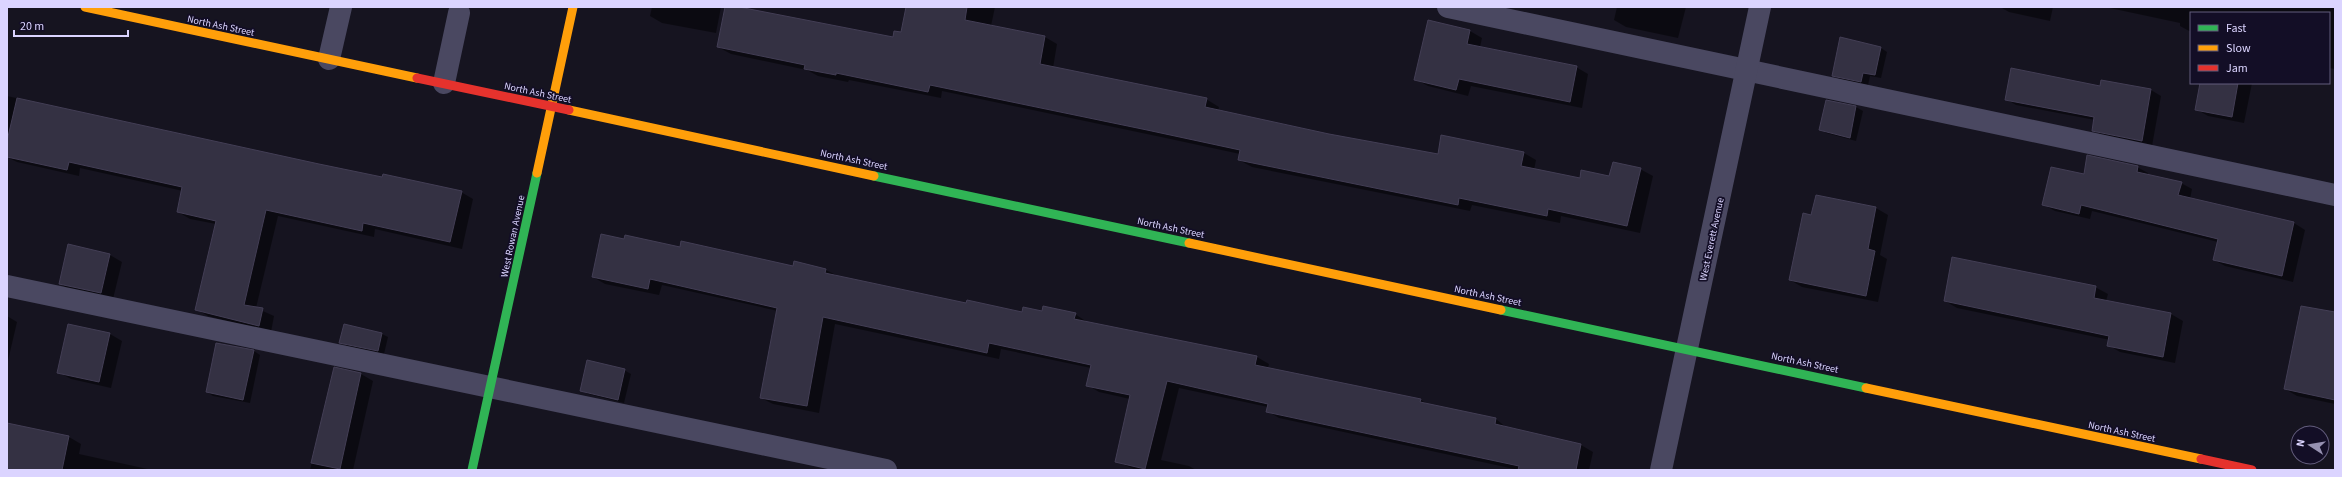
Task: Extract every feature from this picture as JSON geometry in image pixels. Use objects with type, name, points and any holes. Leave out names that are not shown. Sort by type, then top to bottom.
[{"type":"main road","name":"North Ash Street","points":[[85,7],[1688,348],[2252,470]]},
{"type":"main road","name":"West Rowan Avenue","points":[[472,470],[573,7]]},
{"type":"street","points":[[329,59],[341,7]]},
{"type":"street","points":[[1448,7],[2335,195]]},
{"type":"street","name":"West Everett Avenue","points":[[1661,470],[1760,7]]},
{"type":"street","points":[[444,83],[459,13]]},
{"type":"street","points":[[7,286],[491,386],[886,470]]},
{"type":"building","points":[[725,7],[739,7],[893,37],[894,31],[901,32],[906,7],[967,7],[965,20],[1045,36],[1040,64],[1207,98],[1205,107],[1329,134],[1438,154],[1441,135],[1524,152],[1521,166],[1580,178],[1581,170],[1609,176],[1613,162],[1641,168],[1627,226],[1548,209],[1547,216],[1459,198],[1458,205],[1238,160],[1240,150],[1147,130],[930,85],[928,92],[836,73],[836,75],[804,69],[805,65],[717,47]]},
{"type":"building","points":[[1428,20],[1470,30],[1467,44],[1577,66],[1570,102],[1459,79],[1456,90],[1414,80]]},
{"type":"building","points":[[1840,37],[1881,47],[1875,75],[1863,73],[1861,82],[1832,76]]},
{"type":"building","points":[[2011,68],[2100,86],[2101,80],[2151,89],[2142,141],[2092,131],[2094,117],[2005,100]]},
{"type":"building","points":[[2200,84],[2238,84],[2232,117],[2195,110]]},
{"type":"building","points":[[17,98],[319,164],[382,177],[383,174],[462,191],[450,242],[363,223],[362,231],[266,210],[244,305],[263,308],[259,326],[195,310],[216,221],[177,212],[182,187],[69,162],[67,170],[7,157],[7,141]]},
{"type":"building","points":[[1826,100],[1856,106],[1850,138],[1819,130]]},
{"type":"building","points":[[2087,155],[2138,166],[2137,172],[2182,182],[2178,195],[2294,222],[2282,276],[2213,260],[2218,239],[2081,205],[2079,214],[2042,205],[2051,167],[2084,174]]},
{"type":"building","points":[[1816,195],[1876,207],[1868,249],[1875,251],[1866,296],[1789,280],[1803,213],[1811,215]]},
{"type":"building","points":[[601,234],[624,239],[625,235],[680,247],[681,241],[793,266],[794,261],[826,269],[825,273],[966,303],[967,300],[1022,312],[1023,307],[1042,311],[1043,306],[1076,313],[1074,319],[1257,356],[1255,365],[1421,399],[1420,402],[1496,418],[1495,424],[1581,444],[1576,470],[1518,470],[1519,466],[1266,412],[1268,404],[1167,381],[1145,469],[1115,462],[1130,395],[1086,386],[1091,365],[989,343],[987,353],[823,317],[807,406],[760,398],[777,308],[650,279],[648,289],[592,277]]},
{"type":"building","points":[[68,244],[110,254],[101,293],[59,284]]},
{"type":"building","points":[[1952,257],[2096,286],[2094,298],[2171,313],[2163,357],[2107,346],[2109,336],[1944,301]]},
{"type":"building","points":[[2301,306],[2335,312],[2335,400],[2284,389]]},
{"type":"building","points":[[68,324],[110,333],[99,382],[57,373]]},
{"type":"building","points":[[344,324],[382,333],[378,351],[339,343]]},
{"type":"building","points":[[216,343],[254,350],[243,400],[206,392]]},
{"type":"building","points":[[587,360],[625,369],[618,400],[580,391]]},
{"type":"building","points":[[334,367],[361,373],[340,469],[311,463]]},
{"type":"building","points":[[7,423],[69,436],[62,470],[7,470]]},
{"type":"traffic: fast","points":[[472,470],[537,173]]},
{"type":"traffic: fast","points":[[874,176],[1189,243]]},
{"type":"traffic: fast","points":[[1501,310],[1866,388]]},
{"type":"traffic: slow","points":[[85,7],[417,78]]},
{"type":"traffic: slow","points":[[537,173],[573,7]]},
{"type":"traffic: slow","points":[[569,110],[874,176]]},
{"type":"traffic: slow","points":[[1189,243],[1501,310]]},
{"type":"traffic: slow","points":[[1866,388],[2201,459]]},
{"type":"traffic: jam","points":[[417,78],[569,110]]},
{"type":"traffic: jam","points":[[2201,459],[2252,470]]}]
